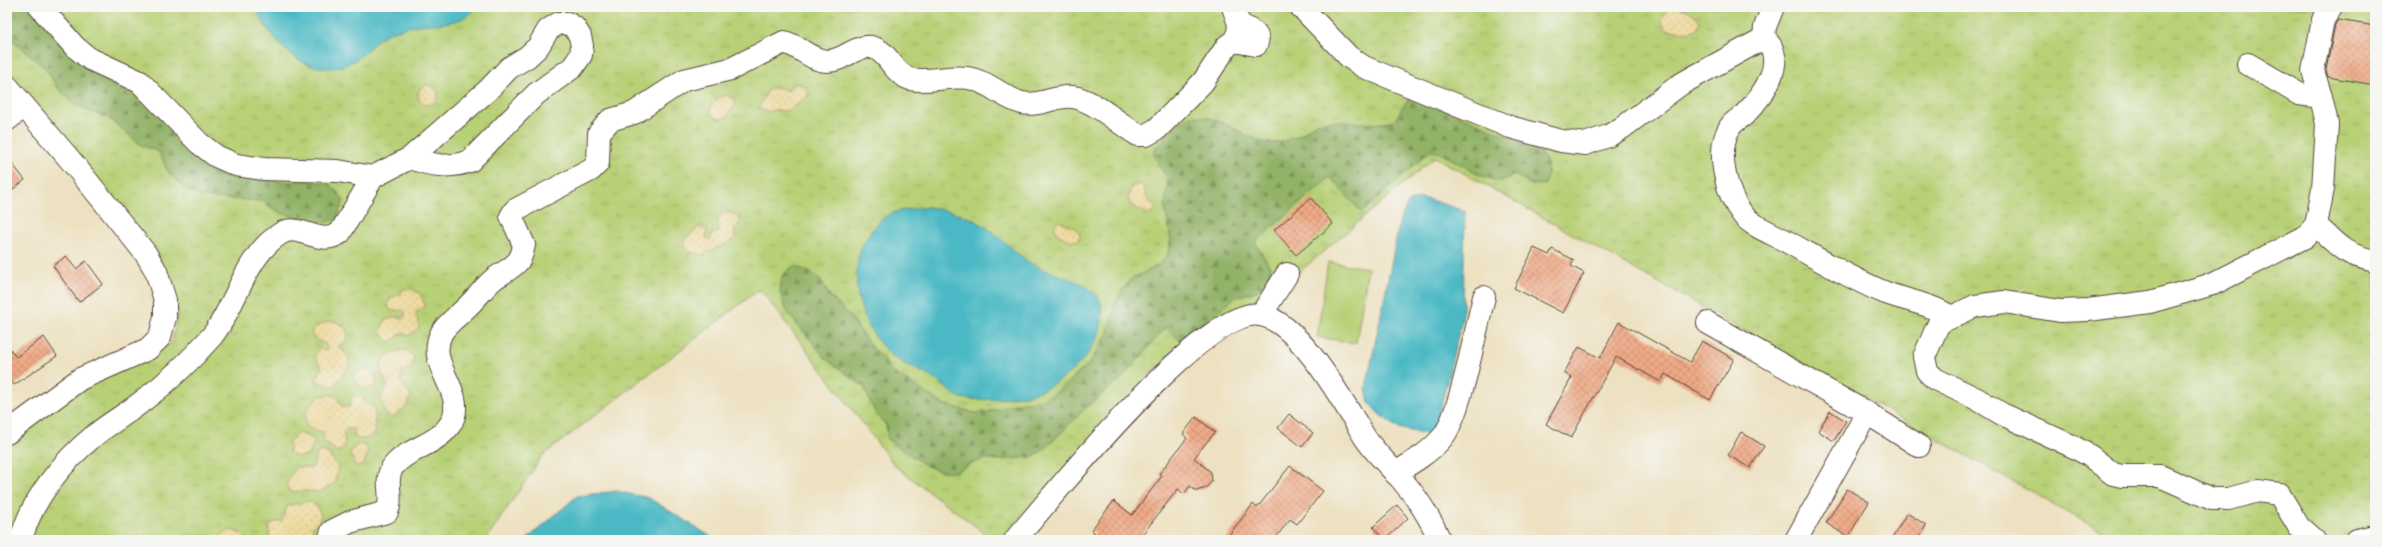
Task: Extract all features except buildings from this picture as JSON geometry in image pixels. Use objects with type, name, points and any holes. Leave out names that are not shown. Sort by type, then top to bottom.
[{"type":"street","points":[[40,7],[75,47],[90,59],[140,82],[199,143],[216,156],[236,165],[264,169],[338,171],[373,177]]},
{"type":"street","points":[[1301,7],[1349,57],[1364,67],[1510,127],[1574,144],[1585,144],[1608,136],[1640,117],[1681,84],[1764,38]]},
{"type":"street","points":[[1764,38],[1765,27],[1773,7]]},
{"type":"street","points":[[2314,540],[2299,527],[2279,494],[2258,491],[2228,499],[2212,499],[2160,476],[2122,476],[2114,474],[2090,456],[2074,447],[2008,417],[1977,399],[1935,379],[1927,371],[1924,358],[1939,323],[1975,306],[2004,302],[2060,311],[2088,310],[2150,302],[2213,284],[2305,237],[2316,225],[2323,189],[2327,124],[2313,71],[2323,20],[2331,7]]},
{"type":"street","points":[[21,540],[30,516],[44,490],[68,461],[94,435],[146,399],[205,343],[217,329],[241,282],[270,243],[280,234],[289,230],[324,239],[332,238],[340,233],[373,177],[410,158],[488,90],[509,68],[527,57],[538,47],[548,30],[559,23],[567,23],[574,27],[580,36],[582,46],[581,55],[573,67],[536,94],[470,161],[459,165],[439,166],[410,158]]},
{"type":"street","points":[[330,540],[332,531],[340,526],[387,512],[391,500],[389,474],[392,468],[398,461],[436,438],[454,418],[455,406],[453,398],[438,360],[438,343],[442,332],[480,291],[518,260],[524,246],[511,216],[515,210],[594,167],[598,163],[600,155],[599,133],[610,120],[634,113],[684,80],[731,69],[784,42],[809,56],[830,61],[863,48],[871,47],[879,51],[901,76],[924,80],[953,77],[973,79],[991,85],[1012,100],[1024,103],[1034,104],[1058,97],[1073,97],[1085,101],[1138,135],[1146,135],[1157,129],[1203,82],[1227,46],[1235,24]]},
{"type":"street","points":[[1764,38],[1773,46],[1776,57],[1775,68],[1745,114],[1731,125],[1724,144],[1723,156],[1727,182],[1737,206],[1744,216],[1755,224],[1821,260],[1885,292],[1928,305],[1951,317]]},
{"type":"street","points":[[2248,64],[2299,94],[2321,97]]},
{"type":"street","points":[[7,86],[15,114],[72,162],[146,254],[156,271],[165,300],[166,317],[160,337],[148,348],[80,379],[7,433]]},
{"type":"street","points":[[2316,225],[2339,247],[2352,256],[2375,262]]},
{"type":"street","points":[[1261,315],[1287,274]]},
{"type":"street","points":[[1396,473],[1421,457],[1443,438],[1455,413],[1484,297]]},
{"type":"street","points":[[1015,540],[1148,389],[1199,342],[1229,323],[1249,315],[1261,315],[1274,321],[1289,333],[1324,369],[1373,450],[1396,473],[1431,519],[1440,540]]},
{"type":"street","points":[[1708,323],[1867,412],[1919,446]]},
{"type":"street","points":[[1796,540],[1867,412]]},
{"type":"street","points":[[2356,540],[2375,536]]},
{"type":"green space","points":[[7,7],[2375,7],[2375,540],[2117,540],[1435,157],[1291,279],[1192,337],[1151,373],[1001,540],[994,540],[895,466],[760,289],[542,456],[486,540],[7,540],[7,441],[90,380],[153,354],[172,342],[178,312],[162,274],[69,146],[7,70]]},
{"type":"green space","points":[[7,7],[31,7],[115,81],[151,106],[179,136],[204,169],[224,177],[286,182],[308,181],[330,184],[344,200],[336,220],[316,224],[279,212],[261,201],[201,197],[183,187],[168,172],[159,152],[141,145],[109,118],[89,111],[72,102],[57,87],[46,69],[7,35]]},
{"type":"green space","points":[[1412,96],[1530,145],[1544,157],[1546,161],[1548,171],[1545,184],[1532,185],[1514,175],[1501,181],[1492,180],[1448,157],[1431,150],[1362,213],[1330,177],[1255,242],[1271,269],[1268,281],[1257,291],[1236,297],[1179,340],[1166,327],[1124,376],[1089,405],[1045,449],[1032,457],[1001,460],[986,459],[970,464],[956,472],[941,471],[927,466],[888,440],[886,425],[876,414],[863,386],[826,359],[784,306],[780,291],[782,276],[793,266],[809,271],[821,281],[829,295],[852,318],[870,346],[882,357],[891,371],[943,404],[975,413],[991,411],[1022,402],[1038,401],[1053,395],[1088,365],[1107,335],[1114,306],[1121,292],[1131,279],[1159,265],[1168,254],[1171,239],[1165,208],[1168,178],[1159,166],[1153,152],[1174,127],[1183,120],[1201,116],[1225,124],[1256,139],[1276,143],[1297,136],[1316,123],[1326,121],[1385,123],[1395,121],[1402,107]]},
{"type":"green space","points":[[1328,262],[1368,268],[1356,343],[1317,337]]},
{"type":"sand","points":[[1671,7],[1683,9],[1695,15],[1700,22],[1697,29],[1689,32],[1667,30],[1662,21],[1665,12]]},
{"type":"sand","points":[[794,83],[803,85],[809,93],[806,98],[784,111],[773,110],[768,112],[758,108],[769,89],[779,87],[788,91]]},
{"type":"sand","points":[[428,85],[435,88],[438,95],[435,102],[428,105],[421,102],[418,95],[421,88]]},
{"type":"sand","points":[[726,95],[736,100],[734,106],[722,119],[716,118],[711,113],[711,106],[717,99]]},
{"type":"sand","points":[[1141,184],[1145,188],[1145,196],[1156,208],[1152,214],[1147,214],[1132,206],[1128,199],[1131,187]]},
{"type":"sand","points":[[728,212],[738,216],[741,221],[735,229],[734,239],[703,255],[690,252],[684,246],[685,240],[699,227],[707,229],[706,238],[711,239],[712,233],[718,232],[719,217]]},
{"type":"sand","points":[[1059,221],[1076,228],[1080,234],[1079,240],[1071,241],[1057,234],[1054,226]]},
{"type":"sand","points":[[410,288],[420,294],[425,304],[424,307],[416,312],[419,328],[408,336],[402,332],[395,339],[388,342],[380,331],[385,320],[394,317],[403,319],[406,313],[402,310],[391,311],[388,305],[391,297],[401,294],[402,290]]},
{"type":"sand","points":[[330,321],[337,322],[343,326],[347,332],[347,339],[339,346],[348,357],[350,364],[335,385],[331,386],[316,381],[322,367],[314,357],[319,348],[325,351],[328,349],[325,344],[314,338],[311,333],[315,327]]},
{"type":"sand","points":[[402,350],[408,351],[414,357],[412,366],[402,372],[400,380],[411,396],[407,406],[392,418],[385,414],[381,397],[388,386],[382,374],[381,364],[387,355]]},
{"type":"sand","points":[[362,368],[370,371],[375,377],[377,382],[372,388],[364,389],[354,379],[355,372]]},
{"type":"sand","points":[[325,395],[336,395],[342,407],[349,407],[352,398],[356,395],[363,397],[365,402],[373,407],[375,411],[375,433],[371,437],[358,439],[355,438],[354,429],[346,429],[344,432],[345,441],[343,449],[337,452],[323,441],[324,432],[309,429],[306,424],[306,414],[311,404],[315,400]]},
{"type":"sand","points":[[298,433],[310,437],[314,441],[310,454],[305,456],[294,456],[289,453],[289,441]]},
{"type":"sand","points":[[358,444],[364,445],[368,450],[365,462],[359,467],[355,465],[350,454],[352,449]]},
{"type":"sand","points":[[321,451],[328,453],[338,467],[335,483],[320,492],[290,492],[287,482],[296,467],[312,468],[317,454]]},
{"type":"sand","points":[[310,501],[317,507],[321,515],[318,522],[312,528],[315,540],[269,540],[269,526],[274,522],[282,521],[287,506]]},
{"type":"sand","points":[[231,530],[243,534],[248,540],[221,540],[222,534]]},
{"type":"water","points":[[256,7],[476,7],[469,14],[453,22],[414,26],[389,33],[380,38],[355,60],[339,67],[323,68],[308,64],[295,57],[282,47],[271,35]]},
{"type":"water","points":[[1424,198],[1465,211],[1463,315],[1438,419],[1429,435],[1398,428],[1379,414],[1369,403],[1366,388],[1400,220],[1409,201]]},
{"type":"water","points":[[928,207],[953,212],[977,221],[1034,265],[1076,281],[1098,297],[1101,303],[1102,316],[1096,341],[1079,364],[1068,374],[1045,389],[1025,395],[978,400],[962,398],[955,395],[939,382],[894,357],[878,341],[862,310],[856,276],[858,259],[864,243],[873,229],[883,218],[900,211]]},
{"type":"water","points":[[616,491],[649,498],[716,540],[526,540],[577,496]]}]
